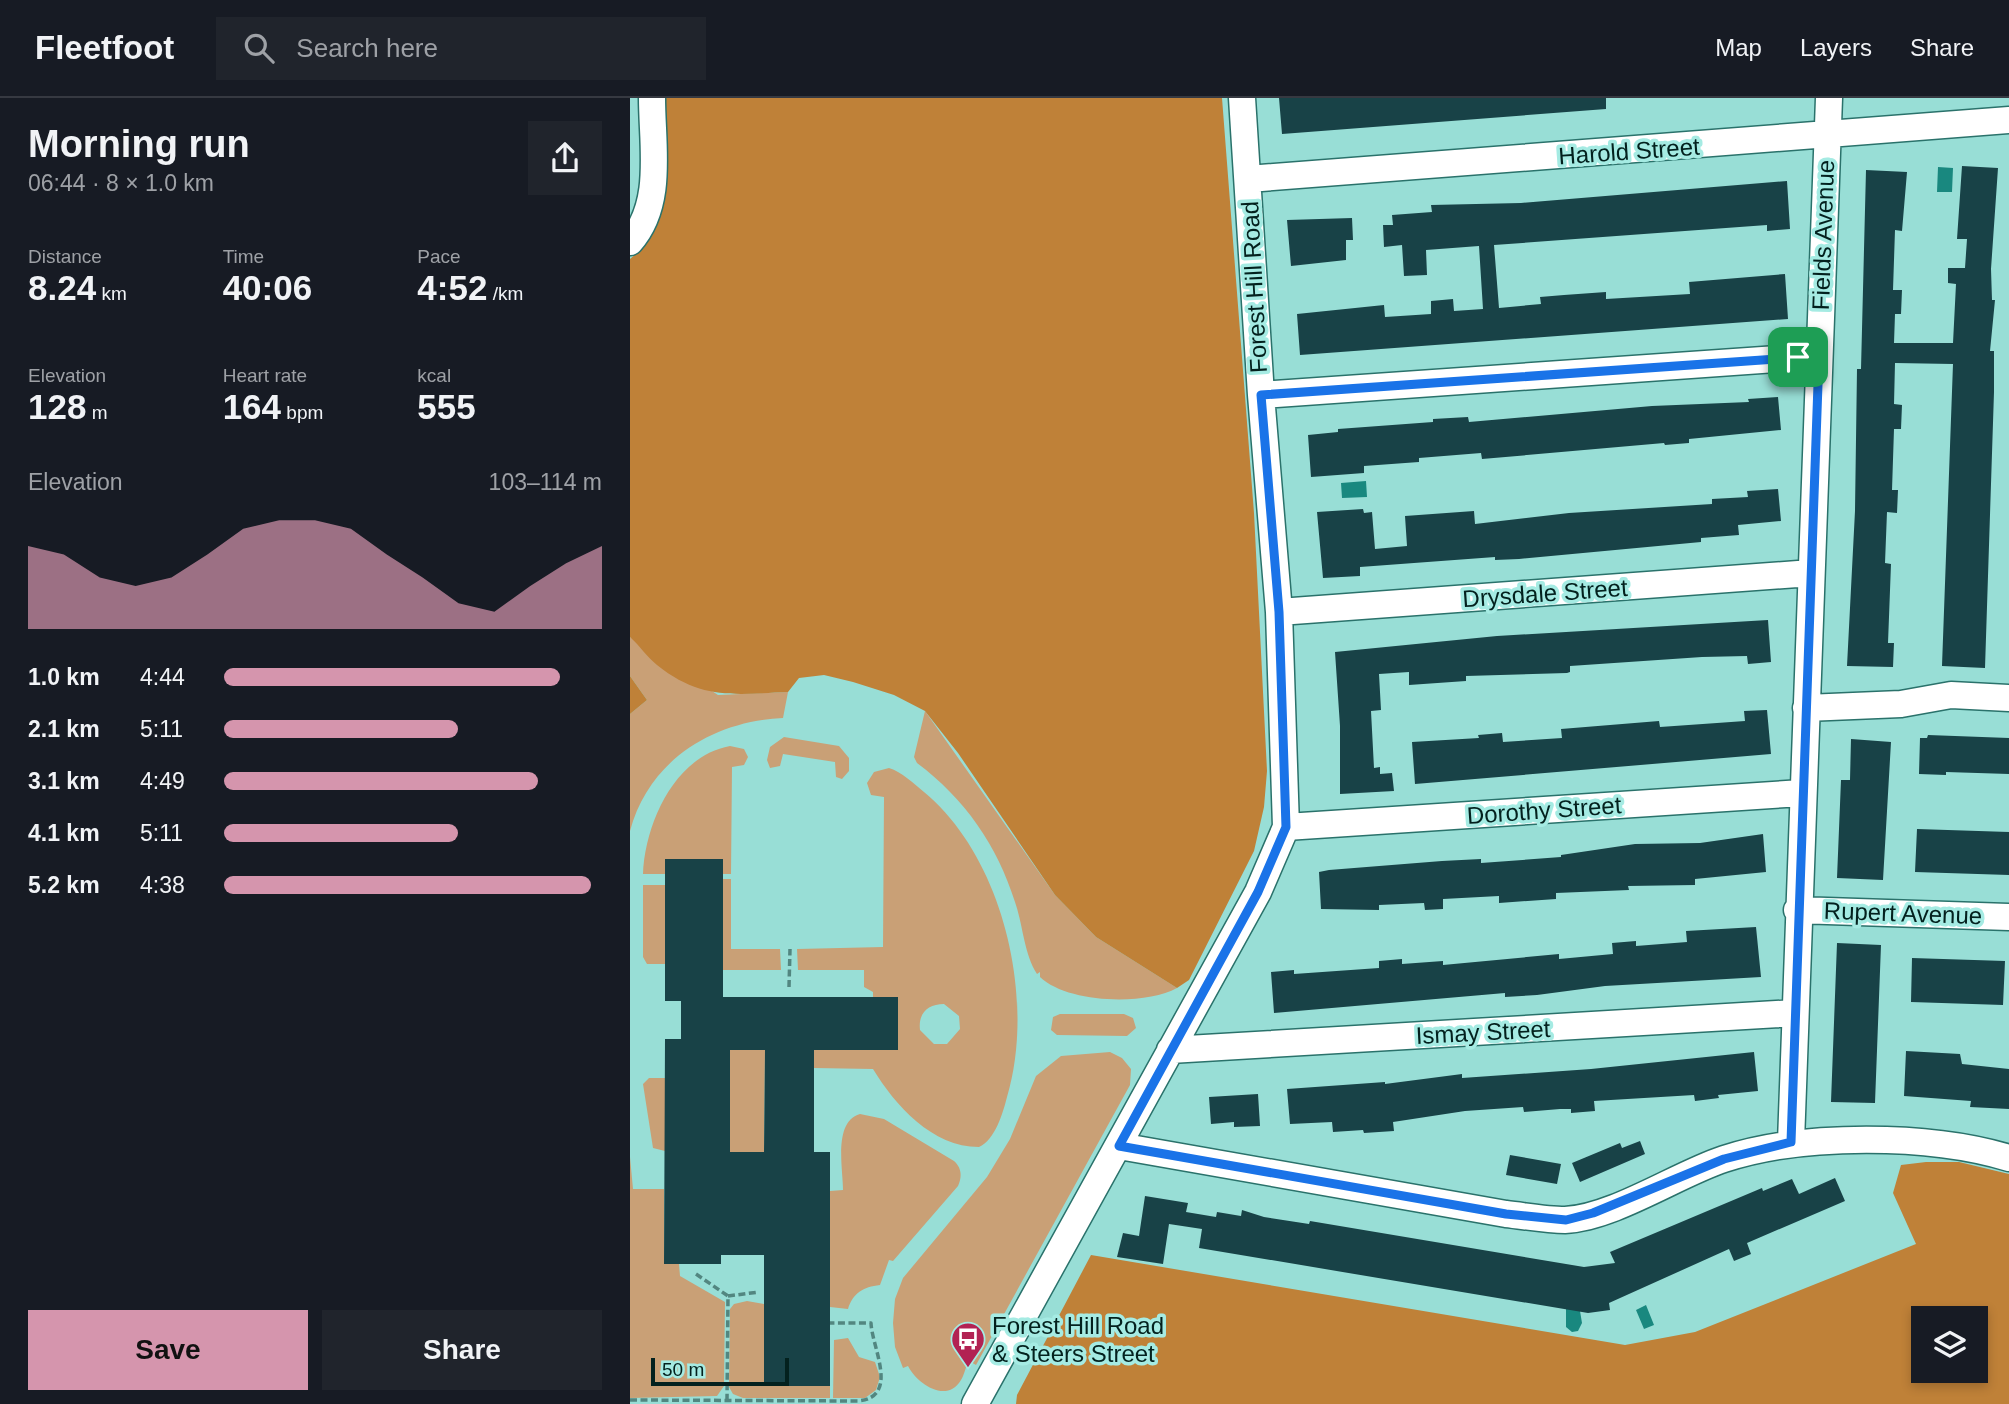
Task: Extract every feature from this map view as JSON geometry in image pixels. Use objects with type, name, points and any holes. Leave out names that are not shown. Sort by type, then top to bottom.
[{"type":"street","points":[[630,242],[644,224],[653,193],[652,98]]},
{"type":"street","name":"Forest Hill Road","points":[[975,1404],[1258,892],[1286,827],[1279,612],[1261,395],[1242,98]]},
{"type":"street","name":"Fields Avenue","points":[[1791,1142],[1797,909],[1829,98]]},
{"type":"street","name":"Harold Street","points":[[1248,179],[2009,120]]},
{"type":"street","points":[[1261,395],[1819,356]]},
{"type":"street","name":"Drysdale Street","points":[[1279,612],[1811,573]]},
{"type":"street","points":[[1806,708],[1902,704],[1951,695],[2009,698]]},
{"type":"street","name":"Dorothy Street","points":[[1286,827],[1802,793]]},
{"type":"street","name":"Rupert Avenue","points":[[1797,909],[2009,917]]},
{"type":"street","name":"Ismay Street","points":[[1170,1050],[1795,1013]]},
{"type":"street","points":[[1119,1146],[1506,1214],[1566,1220],[1619,1204],[1724,1159],[1791,1142],[1857,1141],[1976,1148],[2009,1158]]},
{"type":"path","points":[[789,987],[790,949]]},
{"type":"path","points":[[696,1274],[728,1296],[759,1292]]},
{"type":"path","points":[[727,1401],[728,1296]]},
{"type":"path","points":[[630,1400],[858,1401],[874,1396],[880,1389],[882,1376],[871,1323],[830,1322]]},
{"type":"shaded area","points":[[663,98],[1222,98],[1254,513],[1267,771],[1264,807],[1254,851],[1189,980],[1177,988],[1096,937],[1055,895],[958,753],[925,711],[894,695],[824,675],[799,678],[788,692],[736,694],[705,690],[673,677],[650,659],[630,637],[630,259],[647,241],[657,219],[659,202],[664,202]]},
{"type":"shaded area","points":[[1938,167],[1953,168],[1952,192],[1937,192]]},
{"type":"shaded area","points":[[1366,481],[1367,497],[1342,498],[1341,483]]},
{"type":"shaded area","points":[[630,637],[718,695],[788,692],[783,718],[732,727],[709,736],[668,765],[639,806],[630,831],[630,714],[647,700],[630,676]]},
{"type":"shaded area","points":[[630,676],[647,700],[630,714]]},
{"type":"shaded area","points":[[925,711],[1055,895],[1096,937],[1177,988],[1145,998],[1106,999],[1068,992],[1052,986],[1040,977],[1040,972],[1037,974],[1029,958],[1008,881],[989,842],[950,792],[917,763],[914,757]]},
{"type":"shaded area","points":[[784,737],[839,746],[849,758],[849,771],[842,779],[836,777],[835,762],[783,754],[780,766],[770,768],[767,760],[770,747]]},
{"type":"shaded area","points":[[730,746],[744,749],[748,757],[744,765],[732,767],[731,874],[723,874],[722,859],[665,859],[665,874],[643,874],[645,854],[657,814],[679,777],[693,763],[711,752]]},
{"type":"shaded area","points":[[889,768],[898,772],[924,792],[952,820],[975,854],[993,892],[1006,933],[1015,975],[1018,1018],[1015,1059],[1001,1118],[990,1138],[979,1147],[946,1140],[917,1122],[892,1096],[873,1069],[814,1068],[814,1050],[897,1050],[898,998],[873,997],[873,992],[864,987],[864,970],[798,970],[797,949],[883,947],[884,797],[871,795],[867,783],[874,772]],"holes":[[[944,1004],[959,1016],[960,1029],[947,1044],[934,1044],[920,1030],[922,1014],[933,1006]]]},
{"type":"shaded area","points":[[723,879],[731,879],[731,949],[780,949],[781,970],[723,970]]},
{"type":"shaded area","points":[[643,885],[665,885],[665,964],[647,964],[643,957]]},
{"type":"shaded area","points":[[1060,1014],[1124,1014],[1133,1018],[1136,1028],[1127,1036],[1057,1035],[1051,1030],[1053,1017]]},
{"type":"shaded area","points":[[730,1050],[765,1050],[764,1152],[730,1152]]},
{"type":"shaded area","points":[[1110,1052],[1122,1058],[1131,1069],[1130,1085],[976,1365],[969,1361],[961,1380],[948,1390],[940,1391],[925,1385],[908,1366],[903,1368],[895,1347],[895,1299],[903,1278],[987,1177],[1010,1139],[1036,1076],[1061,1056]]},
{"type":"shaded area","points":[[649,1078],[665,1078],[665,1151],[653,1148],[643,1084]]},
{"type":"shaded area","points":[[860,1114],[884,1119],[954,1161],[961,1176],[958,1186],[893,1261],[889,1260],[880,1285],[860,1292],[848,1309],[830,1307],[830,1191],[843,1190],[843,1136],[846,1126]]},
{"type":"shaded area","points":[[630,1157],[633,1189],[664,1189],[664,1264],[679,1264],[680,1276],[725,1302],[724,1386],[717,1396],[630,1398]]},
{"type":"shaded area","points":[[1959,1162],[2009,1174],[2009,1404],[1016,1404],[1017,1395],[1091,1255],[1625,1345],[1695,1332],[1916,1244],[1893,1193],[1901,1165]]},
{"type":"shaded area","points":[[747,1301],[764,1304],[764,1386],[830,1386],[830,1398],[743,1398],[733,1394],[729,1387],[730,1309],[734,1304]]},
{"type":"shaded area","points":[[1646,1305],[1654,1325],[1644,1329],[1636,1310]]},
{"type":"shaded area","points":[[1566,1307],[1580,1311],[1582,1323],[1578,1331],[1572,1332],[1566,1327]]},
{"type":"shaded area","points":[[848,1338],[859,1357],[875,1362],[880,1377],[876,1390],[865,1398],[833,1398],[834,1340]]},
{"type":"building","points":[[1279,98],[1606,98],[1606,109],[1282,134]]},
{"type":"building","points":[[1962,166],[1998,168],[1991,269],[1992,300],[1995,300],[1990,351],[1994,351],[1994,392],[1985,668],[1942,666],[1953,364],[1895,363],[1894,404],[1902,405],[1901,429],[1894,429],[1892,490],[1898,490],[1897,513],[1887,512],[1885,563],[1891,564],[1888,643],[1894,643],[1893,667],[1847,666],[1855,511],[1857,369],[1861,369],[1866,170],[1907,172],[1902,231],[1895,230],[1893,290],[1902,290],[1901,314],[1895,314],[1894,343],[1953,343],[1956,284],[1948,283],[1948,268],[1965,268],[1967,239],[1957,239]]},
{"type":"building","points":[[1787,181],[1790,229],[1767,231],[1767,225],[1494,245],[1499,308],[1541,304],[1540,297],[1564,295],[1606,292],[1606,299],[1690,294],[1689,282],[1785,274],[1788,319],[1300,355],[1297,314],[1384,305],[1385,317],[1431,314],[1431,301],[1453,299],[1454,311],[1483,309],[1479,246],[1426,250],[1427,275],[1404,276],[1402,245],[1384,247],[1383,225],[1393,225],[1392,215],[1432,212],[1431,205],[1521,203]]},
{"type":"building","points":[[1352,218],[1353,240],[1346,240],[1346,260],[1291,266],[1287,220]]},
{"type":"building","points":[[1778,397],[1781,430],[1689,439],[1689,443],[1665,445],[1482,459],[1481,453],[1419,458],[1419,462],[1364,466],[1364,473],[1311,477],[1308,435],[1338,432],[1338,429],[1433,422],[1433,419],[1468,417],[1469,422],[1652,406],[1749,402],[1748,399]]},
{"type":"building","points":[[1778,489],[1781,521],[1738,525],[1739,535],[1701,538],[1701,542],[1519,559],[1495,560],[1495,557],[1360,567],[1360,576],[1323,578],[1317,512],[1363,509],[1364,513],[1372,512],[1375,549],[1407,546],[1405,516],[1474,511],[1475,524],[1569,513],[1712,504],[1712,499],[1748,497],[1747,491]]},
{"type":"building","points":[[1768,620],[1771,662],[1748,664],[1747,656],[1702,657],[1570,666],[1570,672],[1567,673],[1466,676],[1466,681],[1409,685],[1409,672],[1379,674],[1381,710],[1371,711],[1374,768],[1380,767],[1380,774],[1392,773],[1394,791],[1340,794],[1340,726],[1335,652],[1497,636]]},
{"type":"building","points":[[1767,710],[1771,754],[1415,784],[1412,742],[1479,738],[1478,735],[1502,733],[1503,742],[1562,738],[1561,729],[1659,721],[1660,727],[1745,721],[1744,711]]},
{"type":"building","points":[[1928,735],[2009,738],[2009,774],[1919,774],[1920,738],[1927,738]]},
{"type":"building","points":[[1851,739],[1891,742],[1883,880],[1837,878],[1841,780],[1850,780]]},
{"type":"building","points":[[1917,829],[2009,832],[2009,875],[1915,872]]},
{"type":"building","points":[[1763,834],[1766,872],[1695,879],[1695,885],[1628,886],[1629,890],[1556,893],[1556,899],[1499,903],[1499,896],[1443,899],[1443,909],[1425,910],[1424,903],[1379,905],[1379,910],[1321,909],[1319,872],[1329,870],[1442,861],[1481,859],[1481,863],[1561,857],[1635,844],[1700,843]]},
{"type":"building","points":[[665,859],[723,859],[723,997],[898,997],[898,1050],[814,1050],[814,1152],[830,1152],[830,1386],[764,1386],[764,1255],[721,1255],[721,1264],[664,1264],[665,1039],[681,1039],[681,1001],[665,1001]],"holes":[[[730,1050],[765,1050],[764,1152],[730,1152]]]},
{"type":"building","points":[[1756,927],[1761,977],[1605,986],[1505,997],[1505,993],[1274,1013],[1271,972],[1294,970],[1294,974],[1379,968],[1379,961],[1402,959],[1402,964],[1443,961],[1443,965],[1559,954],[1559,959],[1613,954],[1612,943],[1636,941],[1636,946],[1687,942],[1686,931]]},
{"type":"building","points":[[1837,943],[1881,945],[1875,1103],[1831,1102]]},
{"type":"building","points":[[1912,958],[2005,961],[2003,1005],[1911,1002]]},
{"type":"building","points":[[1906,1051],[1960,1054],[1962,1064],[2009,1069],[2009,1109],[1970,1107],[1971,1101],[1904,1096]]},
{"type":"building","points":[[1754,1052],[1758,1091],[1718,1095],[1719,1098],[1695,1101],[1694,1095],[1594,1101],[1595,1111],[1571,1113],[1571,1109],[1524,1112],[1523,1107],[1465,1111],[1393,1122],[1394,1131],[1364,1133],[1363,1130],[1333,1132],[1332,1122],[1290,1124],[1287,1089],[1385,1084],[1462,1074],[1462,1078],[1591,1069]]},
{"type":"building","points":[[1258,1094],[1260,1126],[1234,1127],[1234,1122],[1211,1124],[1209,1097]]},
{"type":"building","points":[[1640,1141],[1645,1154],[1580,1182],[1572,1163],[1620,1143],[1622,1148]]},
{"type":"building","points":[[1510,1155],[1561,1164],[1557,1184],[1506,1175]]},
{"type":"building","points":[[1835,1178],[1845,1201],[1747,1243],[1751,1254],[1734,1261],[1729,1249],[1609,1303],[1610,1310],[1588,1313],[1199,1248],[1202,1229],[1169,1224],[1163,1264],[1117,1257],[1123,1233],[1139,1236],[1145,1196],[1188,1203],[1186,1212],[1216,1217],[1217,1212],[1241,1216],[1242,1210],[1264,1217],[1309,1224],[1310,1221],[1584,1267],[1615,1263],[1610,1252],[1762,1188],[1763,1191],[1792,1179],[1799,1194]]},
{"type":"place","name":"Forest Hill Road & Steers Street","points":[[968,1369]]},
{"type":"route","points":[[1819,356],[1797,909],[1791,1142],[1724,1159],[1619,1204],[1566,1220],[1506,1214],[1119,1146],[1193,1006],[1258,892],[1286,827],[1279,612],[1261,395],[1798,357],[1819,356]]}]
